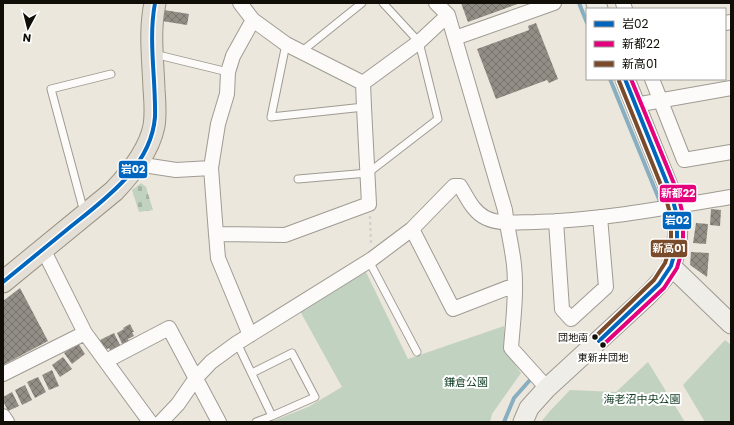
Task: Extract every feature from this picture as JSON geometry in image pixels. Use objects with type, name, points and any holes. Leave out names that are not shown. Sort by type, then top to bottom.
[{"type":"main road","points":[[3,282],[84,214],[114,191],[137,163],[144,151],[154,126],[155,108],[152,31],[155,3]]},
{"type":"street","points":[[240,3],[253,20],[286,44],[364,82]]},
{"type":"street","points":[[436,3],[448,15],[505,210],[514,264],[515,285],[512,348],[547,388]]},
{"type":"street","points":[[455,38],[554,3]]},
{"type":"street","points":[[364,82],[419,42],[448,15]]},
{"type":"street","points":[[250,335],[218,258],[211,168],[218,124],[227,94],[228,72],[233,56],[253,20]]},
{"type":"street","points":[[523,422],[530,408],[547,388],[646,297],[659,284],[671,266],[677,238],[677,216],[675,207],[671,193],[625,80]]},
{"type":"street","points":[[652,80],[684,160],[731,152]]},
{"type":"street","points":[[216,234],[285,235],[369,204],[364,82]]},
{"type":"street","points":[[635,105],[731,88]]},
{"type":"street","points":[[137,163],[176,170],[211,168]]},
{"type":"street","points":[[161,422],[178,404],[196,378],[211,362],[237,343],[370,260],[412,229],[454,186],[460,186],[477,213],[487,219],[506,223],[600,218],[731,197]]},
{"type":"street","points":[[556,221],[562,309],[571,318],[606,287],[600,218]]},
{"type":"street","points":[[412,229],[453,309],[515,285]]},
{"type":"street","points":[[43,249],[85,333],[150,422]]},
{"type":"street","points":[[671,266],[731,324]]},
{"type":"street","points":[[106,361],[169,328],[219,422]]},
{"type":"street","points":[[3,374],[85,333]]},
{"type":"street","points":[[3,416],[6,422]]},
{"type":"lane","points":[[301,52],[362,3]]},
{"type":"lane","points":[[298,179],[368,173],[438,119],[419,42],[383,3]]},
{"type":"lane","points":[[286,44],[271,116],[364,107]]},
{"type":"lane","points":[[153,54],[228,72]]},
{"type":"lane","points":[[84,214],[51,89],[111,74]]},
{"type":"lane","points":[[370,260],[417,352]]},
{"type":"lane","points":[[237,343],[272,416]]},
{"type":"lane","points":[[252,372],[292,353],[315,397],[256,422]]},
{"type":"path","points":[[369,204],[370,260]]},
{"type":"green space","points":[[141,183],[146,187],[153,210],[139,212],[132,190]]},
{"type":"green space","name":"鎌倉公園","points":[[366,272],[408,359],[504,326],[507,353],[521,373],[492,414],[490,422],[270,422],[308,407],[342,387],[300,311]]},
{"type":"green space","points":[[725,340],[731,345],[731,422],[705,422],[683,385]]},
{"type":"green space","name":"海老沼中央公園","points":[[648,362],[685,422],[541,422],[570,390],[616,392]]},
{"type":"building","points":[[461,3],[520,3],[468,22]]},
{"type":"building","points":[[164,10],[189,14],[187,25],[162,21]]},
{"type":"building","points":[[536,23],[558,79],[549,83],[547,80],[496,99],[477,49],[529,30],[528,26]]},
{"type":"building","points":[[711,209],[721,210],[720,226],[710,225]]},
{"type":"building","points":[[696,223],[708,224],[706,244],[693,243]]},
{"type":"building","points":[[691,252],[709,253],[707,277],[690,265]]},
{"type":"building","points":[[20,288],[48,341],[3,365],[3,301]]},
{"type":"building","points":[[130,324],[134,332],[132,332],[134,336],[128,339],[130,343],[123,346],[117,333]]},
{"type":"building","points":[[114,333],[121,347],[111,352],[109,348],[105,350],[100,340]]},
{"type":"building","points":[[78,343],[85,354],[72,364],[64,353]]},
{"type":"building","points":[[63,357],[72,369],[60,377],[52,365]]},
{"type":"building","points":[[52,370],[59,386],[49,390],[42,375]]},
{"type":"building","points":[[38,377],[46,392],[35,398],[27,382]]},
{"type":"building","points":[[25,385],[32,400],[22,405],[15,390]]},
{"type":"building","points":[[12,392],[19,406],[8,411],[3,401],[3,397]]},
{"type":"waterway","points":[[579,3],[586,20]]},
{"type":"waterway","points":[[610,80],[661,204]]},
{"type":"waterway","points":[[504,422],[514,398],[530,380]]},
{"type":"transit line","name":"岩02","points":[[3,282],[111,193],[136,166],[145,151],[152,135],[155,117],[152,46],[155,3]]},
{"type":"transit line","name":"岩02","points":[[599,341],[659,284],[671,266],[677,238],[677,216],[671,193],[625,80]]},
{"type":"transit line","name":"新都22","points":[[603,345],[664,288],[677,268],[683,239],[683,215],[677,191],[631,80]]},
{"type":"transit line","name":"新高01","points":[[595,337],[654,280],[665,263],[671,238],[671,217],[665,195],[619,81]]},
{"type":"place","name":"団地南","points":[[595,337]]},
{"type":"place","name":"東新井団地","points":[[603,345]]}]
